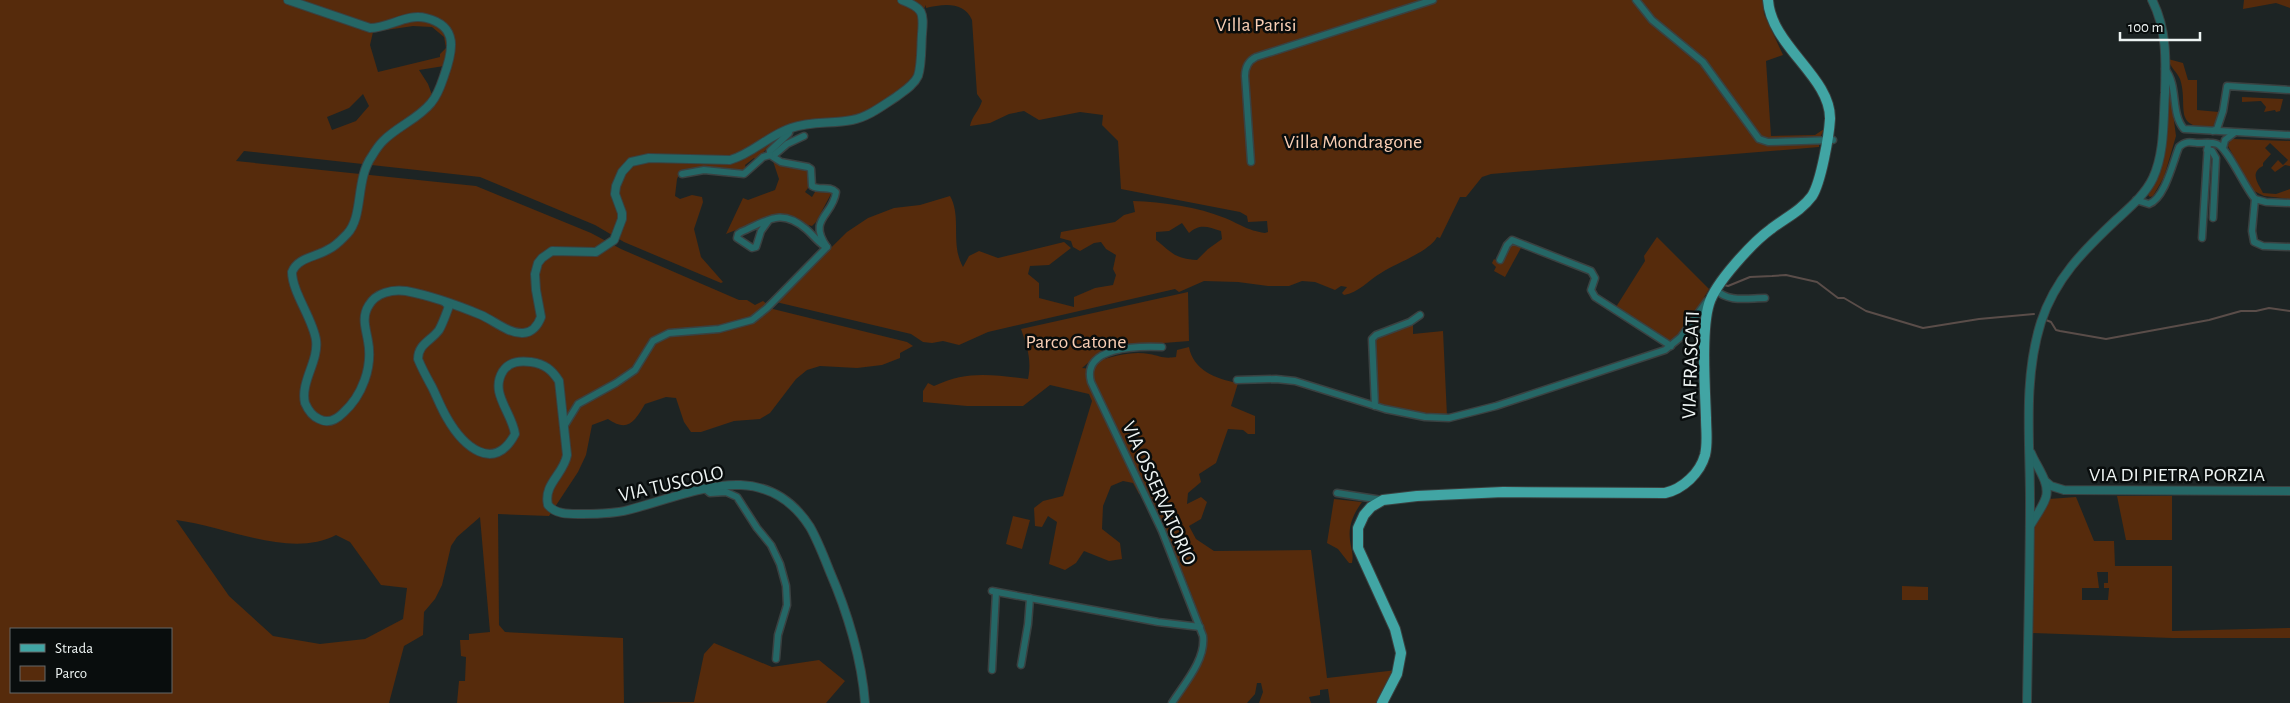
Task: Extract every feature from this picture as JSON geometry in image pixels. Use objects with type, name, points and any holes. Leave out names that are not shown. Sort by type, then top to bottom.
[{"type":"main road","name":"VIA FRASCATI","points":[[1383,500],[1405,497],[1504,492],[1657,494],[1679,487],[1696,472],[1706,450],[1707,314],[1715,289],[1766,233],[1799,210],[1811,196],[1819,181],[1830,140],[1830,119],[1827,100],[1783,38],[1772,17],[1768,0]]},
{"type":"main road","points":[[1382,703],[1398,670],[1400,646],[1394,627],[1360,555],[1357,540],[1358,528],[1365,513],[1383,500]]},
{"type":"street","points":[[288,0],[370,28],[383,27],[403,20],[424,17],[439,23],[445,29],[452,42],[451,58],[435,98],[419,115],[383,141],[366,165],[359,191],[358,207],[353,225],[348,233],[328,250],[309,257],[294,267],[292,276],[316,340],[305,390],[305,402],[310,413],[323,421],[333,421],[347,410],[357,396],[370,360],[364,324],[370,302],[382,294],[397,291],[433,298],[457,306],[515,332],[528,332],[536,327],[541,317],[535,274],[538,264],[542,258],[552,251],[596,252],[614,240],[622,219],[622,213],[615,194],[616,186],[622,172],[631,162],[649,158],[730,160],[738,158],[790,128],[807,124],[852,120],[873,112],[911,85],[918,75],[924,18],[917,7],[902,0]]},
{"type":"street","points":[[1251,162],[1245,76],[1246,65],[1250,61],[1256,57],[1433,0]]},
{"type":"street","points":[[1636,0],[1654,22],[1703,62],[1758,139],[1766,142],[1830,140]]},
{"type":"street","points":[[2027,703],[2029,449],[2032,366],[2039,328],[2050,298],[2073,262],[2136,200],[2153,179],[2160,158],[2165,69],[2163,34],[2152,0]]},
{"type":"street","points":[[2136,200],[2149,204],[2158,196],[2183,136],[2177,114],[2173,83],[2165,69]]},
{"type":"street","points":[[2211,131],[2217,129],[2224,111],[2226,88],[2232,86],[2290,90]]},
{"type":"street","points":[[771,156],[770,151],[789,133],[790,128]]},
{"type":"street","points":[[2182,128],[2187,130],[2290,135]]},
{"type":"street","points":[[2221,147],[2224,140],[2235,133]]},
{"type":"street","points":[[771,156],[787,144],[804,136]]},
{"type":"street","points":[[2179,147],[2188,142],[2221,147]]},
{"type":"street","points":[[2208,146],[2216,158],[2213,218]]},
{"type":"street","points":[[2202,238],[2208,146]]},
{"type":"street","points":[[2221,147],[2246,189],[2255,199],[2266,202],[2290,203]]},
{"type":"street","points":[[682,174],[704,170],[744,174],[763,156],[771,156],[781,162],[808,166],[811,169],[812,186],[816,188],[831,188],[836,192],[819,226],[819,235],[826,246]]},
{"type":"street","points":[[2255,199],[2252,231],[2254,242],[2263,246],[2290,247]]},
{"type":"street","points":[[769,220],[761,231],[756,247],[752,248],[738,238],[738,234],[741,232],[769,220],[782,216],[789,218],[808,230],[815,239],[826,246]]},
{"type":"street","points":[[1500,260],[1508,244],[1513,240],[1591,272],[1594,276],[1591,288],[1594,295],[1671,346]]},
{"type":"street","points":[[565,425],[578,404],[635,370],[653,341],[672,333],[719,329],[752,320],[767,308],[826,246]]},
{"type":"street","points":[[1237,380],[1276,379],[1295,381],[1375,406],[1432,418],[1462,416],[1593,375],[1671,346],[1686,332],[1715,289],[1720,295],[1729,299],[1765,298]]},
{"type":"street","points":[[433,298],[445,309],[443,321]]},
{"type":"street","points":[[443,321],[449,306],[445,302]]},
{"type":"street","points":[[443,321],[448,312],[457,306]]},
{"type":"street","points":[[1375,406],[1372,339],[1376,335],[1410,322],[1420,315]]},
{"type":"street","name":"VIA TUSCOLO","points":[[443,321],[436,334],[422,345],[419,350],[418,359],[447,419],[458,434],[473,448],[484,454],[494,454],[504,450],[515,434],[513,423],[500,398],[498,384],[506,367],[514,362],[536,363],[552,371],[561,387],[566,459],[547,494],[548,504],[556,511],[571,514],[615,513],[704,488],[737,484],[755,486],[785,501],[805,520],[817,540],[844,605],[865,703]]},
{"type":"street","name":"VIA OSSERVATORIO","points":[[1162,347],[1139,347],[1104,354],[1092,364],[1090,378],[1162,531],[1200,627],[1203,645],[1199,659],[1172,703]]},
{"type":"street","points":[[2029,449],[2045,481],[2046,497],[2029,530]]},
{"type":"street","points":[[2029,475],[2040,472]]},
{"type":"street","points":[[2045,481],[2056,488],[2064,490]]},
{"type":"street","points":[[704,488],[710,493],[726,492],[737,497],[770,544],[778,560],[786,583],[787,602],[786,615],[778,635],[776,659]]},
{"type":"street","points":[[2046,497],[2064,490]]},
{"type":"street","name":"VIA DI PIETRA PORZIA","points":[[2064,490],[2290,491]]},
{"type":"street","name":"VIA FRASCATI","points":[[1337,493],[1383,500]]},
{"type":"street","points":[[2030,504],[2032,509],[2039,509]]},
{"type":"street","points":[[992,670],[994,591],[1158,622],[1200,627]]},
{"type":"street","points":[[1021,665],[1030,598]]},
{"type":"green space","points":[[0,0],[1763,0],[1764,14],[1783,55],[1766,61],[1771,136],[1815,135],[1824,129],[1819,140],[1819,147],[1491,174],[1482,177],[1466,197],[1460,197],[1440,238],[1437,237],[1427,248],[1387,269],[1349,294],[1344,295],[1342,293],[1347,287],[1341,286],[1335,290],[1315,282],[1302,281],[1289,286],[1268,286],[1238,282],[1204,281],[1179,292],[1175,289],[988,332],[959,345],[943,341],[923,342],[911,334],[776,302],[847,232],[868,218],[894,208],[920,205],[950,196],[955,213],[957,249],[963,267],[969,256],[979,251],[998,258],[1064,242],[1071,248],[1049,265],[1030,266],[1028,274],[1039,283],[1039,298],[1074,307],[1074,297],[1095,288],[1113,285],[1116,275],[1113,269],[1116,255],[1106,249],[1101,242],[1094,243],[1080,251],[1073,247],[1071,241],[1060,238],[1061,232],[1115,222],[1124,215],[1135,212],[1133,201],[1192,208],[1215,214],[1248,229],[1265,233],[1268,232],[1267,221],[1248,222],[1247,216],[1240,212],[1121,189],[1118,141],[1102,125],[1103,115],[1080,112],[1039,120],[1024,111],[1009,114],[990,123],[970,126],[982,101],[977,94],[972,20],[964,10],[952,5],[926,8],[926,5],[920,22],[919,57],[915,72],[904,86],[876,107],[850,119],[809,120],[798,123],[778,138],[756,160],[754,158],[745,165],[746,168],[738,174],[693,171],[692,168],[681,170],[677,179],[675,196],[680,199],[692,195],[702,197],[703,202],[694,229],[701,257],[723,282],[721,283],[624,242],[595,225],[480,177],[244,151],[236,161],[476,186],[591,233],[621,249],[739,300],[747,300],[755,305],[763,301],[773,309],[907,342],[913,346],[900,353],[900,358],[882,365],[857,368],[820,366],[807,370],[796,379],[770,413],[760,419],[734,421],[701,432],[691,432],[684,422],[676,398],[666,397],[645,404],[634,420],[626,425],[615,423],[608,419],[592,425],[586,455],[578,472],[549,516],[498,514],[499,625],[505,632],[623,638],[624,703],[457,703],[459,681],[465,681],[466,657],[461,656],[460,640],[469,640],[469,634],[490,632],[480,517],[457,537],[451,546],[442,585],[435,599],[424,612],[423,635],[404,646],[389,703],[0,703]],"holes":[[[413,26],[432,27],[444,37],[446,48],[440,54],[440,57],[378,72],[370,45],[373,32]],[[445,67],[432,95],[428,84],[419,70]],[[363,94],[369,106],[356,121],[332,130],[327,117],[349,108]],[[1182,223],[1189,233],[1201,227],[1221,231],[1222,239],[1197,260],[1183,258],[1174,254],[1156,240],[1156,232],[1169,231]],[[176,520],[257,539],[298,544],[318,541],[336,535],[350,542],[381,585],[407,588],[403,619],[365,639],[320,644],[273,636],[229,596]]]},
{"type":"green space","points":[[2244,0],[2290,0],[2290,8],[2276,3],[2243,9]]},
{"type":"green space","points":[[2168,59],[2183,63],[2188,80],[2197,80],[2197,110],[2219,112],[2213,127],[2200,127],[2186,120],[2180,79]]},
{"type":"green space","points":[[2169,83],[2176,136],[2164,177],[2153,196],[2150,197],[2148,195],[2151,189]]},
{"type":"green space","points":[[2242,97],[2283,99],[2280,111],[2264,112],[2266,107],[2261,101],[2242,102]]},
{"type":"green space","points":[[2230,140],[2290,141],[2290,166],[2285,165],[2275,172],[2271,168],[2278,160],[2283,165],[2288,160],[2270,143],[2265,148],[2271,154],[2263,163],[2263,166],[2256,172],[2256,180],[2263,193],[2276,194],[2290,189],[2290,199],[2264,196],[2252,190],[2228,146]]},
{"type":"green space","points":[[773,161],[781,166],[808,170],[808,188],[805,192],[812,197],[815,192],[832,192],[816,222],[812,226],[790,217],[784,217],[758,223],[726,234],[743,198],[748,200],[775,190],[779,179]]},
{"type":"green space","points":[[1657,237],[1709,289],[1686,328],[1671,344],[1616,307],[1645,261],[1644,256]]},
{"type":"green space","points":[[1511,242],[1522,246],[1505,277],[1494,271],[1496,267],[1492,263],[1494,259],[1501,263]]},
{"type":"green space","name":"Parco Catone","points":[[1188,292],[1189,341],[1125,346],[1101,352],[1082,368],[1093,369],[1098,361],[1130,354],[1143,353],[1176,357],[1177,350],[1189,347],[1191,355],[1200,367],[1214,376],[1238,383],[1231,406],[1255,416],[1255,434],[1248,434],[1243,430],[1228,429],[1216,463],[1199,474],[1201,482],[1188,493],[1187,504],[1201,497],[1207,502],[1201,519],[1189,526],[1196,539],[1214,551],[1311,550],[1327,678],[1397,670],[1381,703],[1330,703],[1328,689],[1320,690],[1320,695],[1309,697],[1311,703],[1259,703],[1263,692],[1261,683],[1257,683],[1255,694],[1247,703],[1175,703],[1202,661],[1206,647],[1205,636],[1193,597],[1151,497],[1139,494],[1133,483],[1123,481],[1111,486],[1103,506],[1102,529],[1120,543],[1122,559],[1109,561],[1084,551],[1076,563],[1065,570],[1049,564],[1057,522],[1048,516],[1042,527],[1035,526],[1034,508],[1043,501],[1063,496],[1092,401],[1089,394],[1050,385],[1023,406],[967,406],[923,402],[923,391],[928,383],[934,386],[958,378],[980,375],[1028,379],[1029,359],[1021,329]]},
{"type":"green space","points":[[1413,324],[1413,334],[1443,331],[1447,416],[1403,410],[1378,403],[1374,339]]},
{"type":"green space","points":[[2117,496],[2172,496],[2172,540],[2126,540]]},
{"type":"green space","points":[[2076,497],[2094,541],[2114,541],[2115,566],[2172,566],[2172,631],[2290,628],[2290,638],[2172,638],[2033,633],[2034,516],[2049,499]],"holes":[[[2097,572],[2108,572],[2108,583],[2104,583],[2104,588],[2109,588],[2108,600],[2082,600],[2082,588],[2099,588]]]},
{"type":"green space","points":[[1334,499],[1362,502],[1354,515],[1350,529],[1353,554],[1352,563],[1349,563],[1338,549],[1327,543]]},
{"type":"green space","points":[[1013,516],[1030,520],[1022,549],[1006,544]]},
{"type":"green space","points":[[1902,586],[1928,587],[1928,600],[1902,600]]},
{"type":"green space","points":[[714,643],[772,667],[819,660],[845,681],[826,703],[628,703],[694,702],[704,654]]},
{"type":"waterway","points":[[1724,285],[1728,286],[1750,277],[1786,275],[1817,282],[1838,298],[1844,298],[1866,311],[1923,328],[1979,319],[2034,314]]},
{"type":"waterway","points":[[2046,320],[2051,322],[2056,330],[2106,339],[2209,320],[2241,311],[2256,311],[2269,308],[2290,311]]},
{"type":"park label","name":"Villa Parisi","points":[[1256,24]]},
{"type":"park label","name":"Villa Mondragone","points":[[1353,141]]}]
